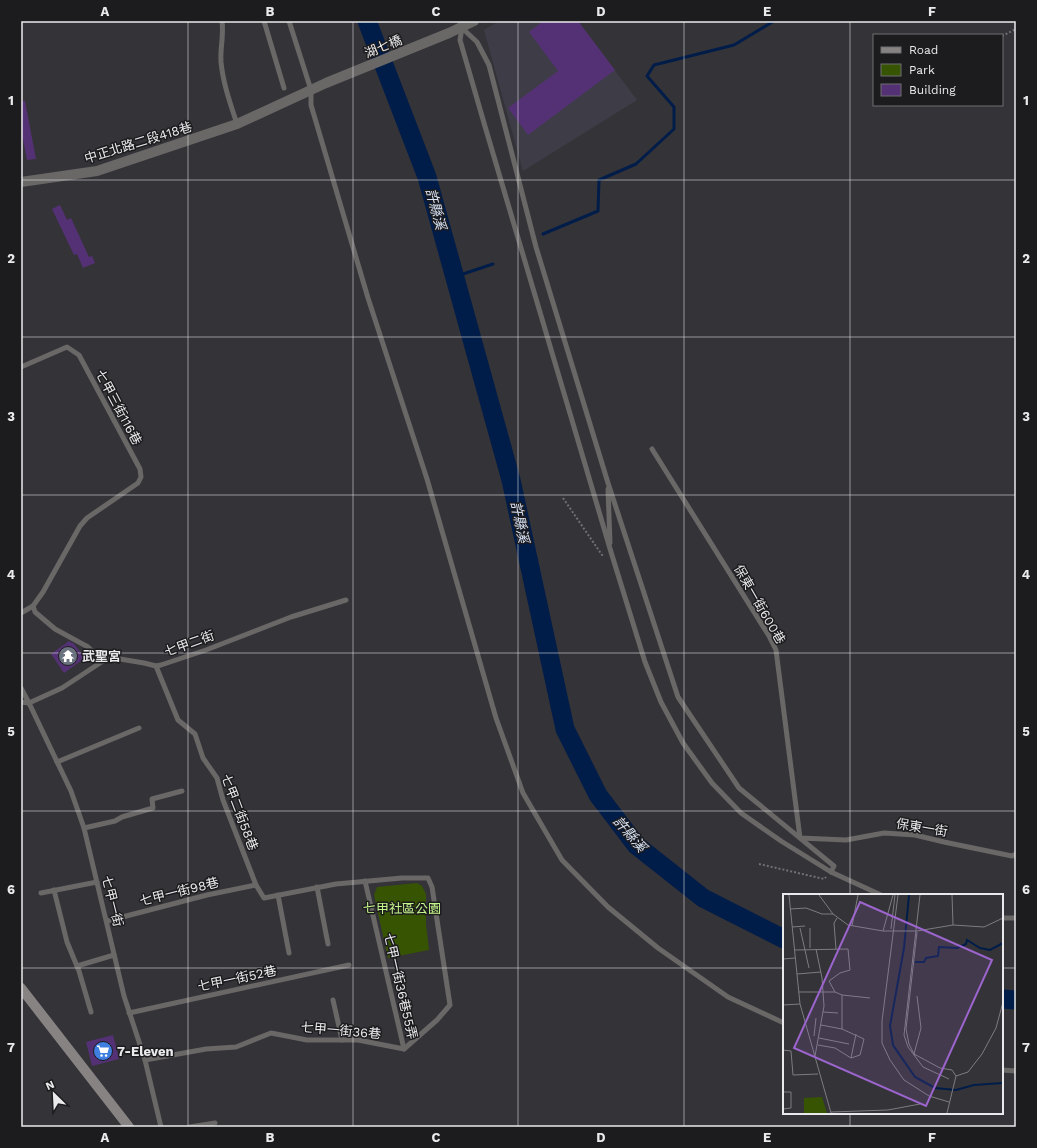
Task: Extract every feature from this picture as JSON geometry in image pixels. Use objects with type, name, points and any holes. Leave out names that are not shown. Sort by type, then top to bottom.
[{"type":"main road","points":[[21,988],[129,1127]]},
{"type":"street","name":"湖七橋","points":[[311,90],[449,33],[461,24],[474,21]]},
{"type":"street","name":"中正北路二段418巷","points":[[21,181],[98,171],[237,124],[311,90]]},
{"type":"lane","points":[[222,21],[223,32],[221,61],[225,86],[237,124]]},
{"type":"lane","points":[[264,21],[284,88]]},
{"type":"lane","points":[[289,21],[311,90],[311,105],[368,298],[427,479],[496,718],[523,793],[562,860],[608,907],[658,948],[728,996],[783,1023]]},
{"type":"lane","points":[[461,24],[476,42],[489,65],[536,247],[608,483],[678,698],[740,788],[834,866],[831,872]]},
{"type":"lane","points":[[461,24],[460,40],[484,123],[611,552],[645,662],[661,702],[683,743],[712,783],[741,813],[781,841],[831,872],[879,894]]},
{"type":"lane","name":"七甲三街116巷","points":[[21,367],[67,347],[79,355],[140,469],[141,478],[138,483],[87,518],[57,566],[43,592],[33,606]]},
{"type":"lane","name":"保東一街600巷","points":[[652,449],[769,636],[776,650],[800,838]]},
{"type":"lane","points":[[608,483],[611,552]]},
{"type":"lane","name":"七甲二街","points":[[21,702],[29,702],[62,688],[104,661],[114,658],[156,666],[161,665],[206,650],[291,617],[346,600]]},
{"type":"lane","points":[[21,613],[33,606],[35,612],[55,629],[88,648],[104,661]]},
{"type":"lane","name":"七甲二街58巷","points":[[156,666],[178,720],[195,734],[203,758],[217,778],[223,800],[256,885]]},
{"type":"lane","name":"七甲一街","points":[[21,688],[71,791],[84,828],[124,996],[145,1060],[161,1127]]},
{"type":"lane","points":[[57,762],[139,728]]},
{"type":"lane","points":[[84,828],[116,821],[122,817],[152,808],[152,800],[182,791]]},
{"type":"lane","name":"保東一街","points":[[800,838],[846,840],[884,832],[915,835],[1012,856],[1016,854]]},
{"type":"lane","points":[[256,885],[264,898],[336,884],[402,878],[428,878],[432,887],[450,1005],[437,1020],[404,1049]]},
{"type":"lane","points":[[42,893],[97,882]]},
{"type":"lane","name":"七甲一街36巷55弄","points":[[365,882],[404,1049]]},
{"type":"lane","name":"七甲一街98巷","points":[[107,920],[207,895],[256,885]]},
{"type":"lane","points":[[317,887],[328,944]]},
{"type":"lane","points":[[54,890],[67,942],[77,966],[91,1012]]},
{"type":"lane","points":[[278,895],[289,953]]},
{"type":"lane","points":[[1003,918],[1016,918]]},
{"type":"lane","points":[[77,966],[114,955]]},
{"type":"lane","name":"七甲一街52巷","points":[[129,1013],[349,965]]},
{"type":"lane","points":[[333,1000],[342,1040]]},
{"type":"lane","name":"七甲一街36巷","points":[[145,1060],[206,1049],[236,1047],[271,1033],[307,1040],[358,1040],[404,1049]]},
{"type":"lane","points":[[1003,1070],[1016,1071]]},
{"type":"lane","points":[[190,1127],[215,1123]]},
{"type":"path","points":[[1003,36],[1016,29]]},
{"type":"path","points":[[563,498],[602,555],[611,552]]},
{"type":"path","points":[[759,864],[824,879],[831,872]]},
{"type":"shaded area","points":[[499,21],[578,21],[637,100],[523,171],[484,30]]},
{"type":"green space","name":"七甲社區公園","points":[[417,883],[422,886],[426,894],[426,924],[429,950],[388,958],[374,895],[377,887]]},
{"type":"building","points":[[543,21],[578,21],[615,70],[528,135],[508,108],[558,71],[529,32]]},
{"type":"building","points":[[21,101],[25,101],[36,159],[27,160],[21,129]]},
{"type":"building","points":[[60,205],[67,220],[71,218],[89,257],[92,256],[95,263],[83,268],[77,254],[74,255],[52,209]]},
{"type":"building","name":"武聖宮","points":[[69,641],[74,644],[85,658],[64,673],[51,654]]},
{"type":"building","name":"7-Eleven","points":[[113,1035],[119,1059],[92,1066],[86,1042]]},
{"type":"waterway","name":"許縣溪","points":[[367,21],[427,177],[511,480],[565,729],[598,795],[636,845],[703,898],[783,938]]},
{"type":"waterway","points":[[543,234],[598,211],[599,180],[636,164],[674,129],[674,107],[647,76],[654,65],[734,45],[774,21]]},
{"type":"waterway","points":[[454,277],[493,264]]},
{"type":"waterway","name":"許縣溪","points":[[1003,999],[1016,1000]]},
{"type":"place","name":"武聖宮","points":[[68,656]]},
{"type":"place","name":"7-Eleven","points":[[103,1051]]}]
